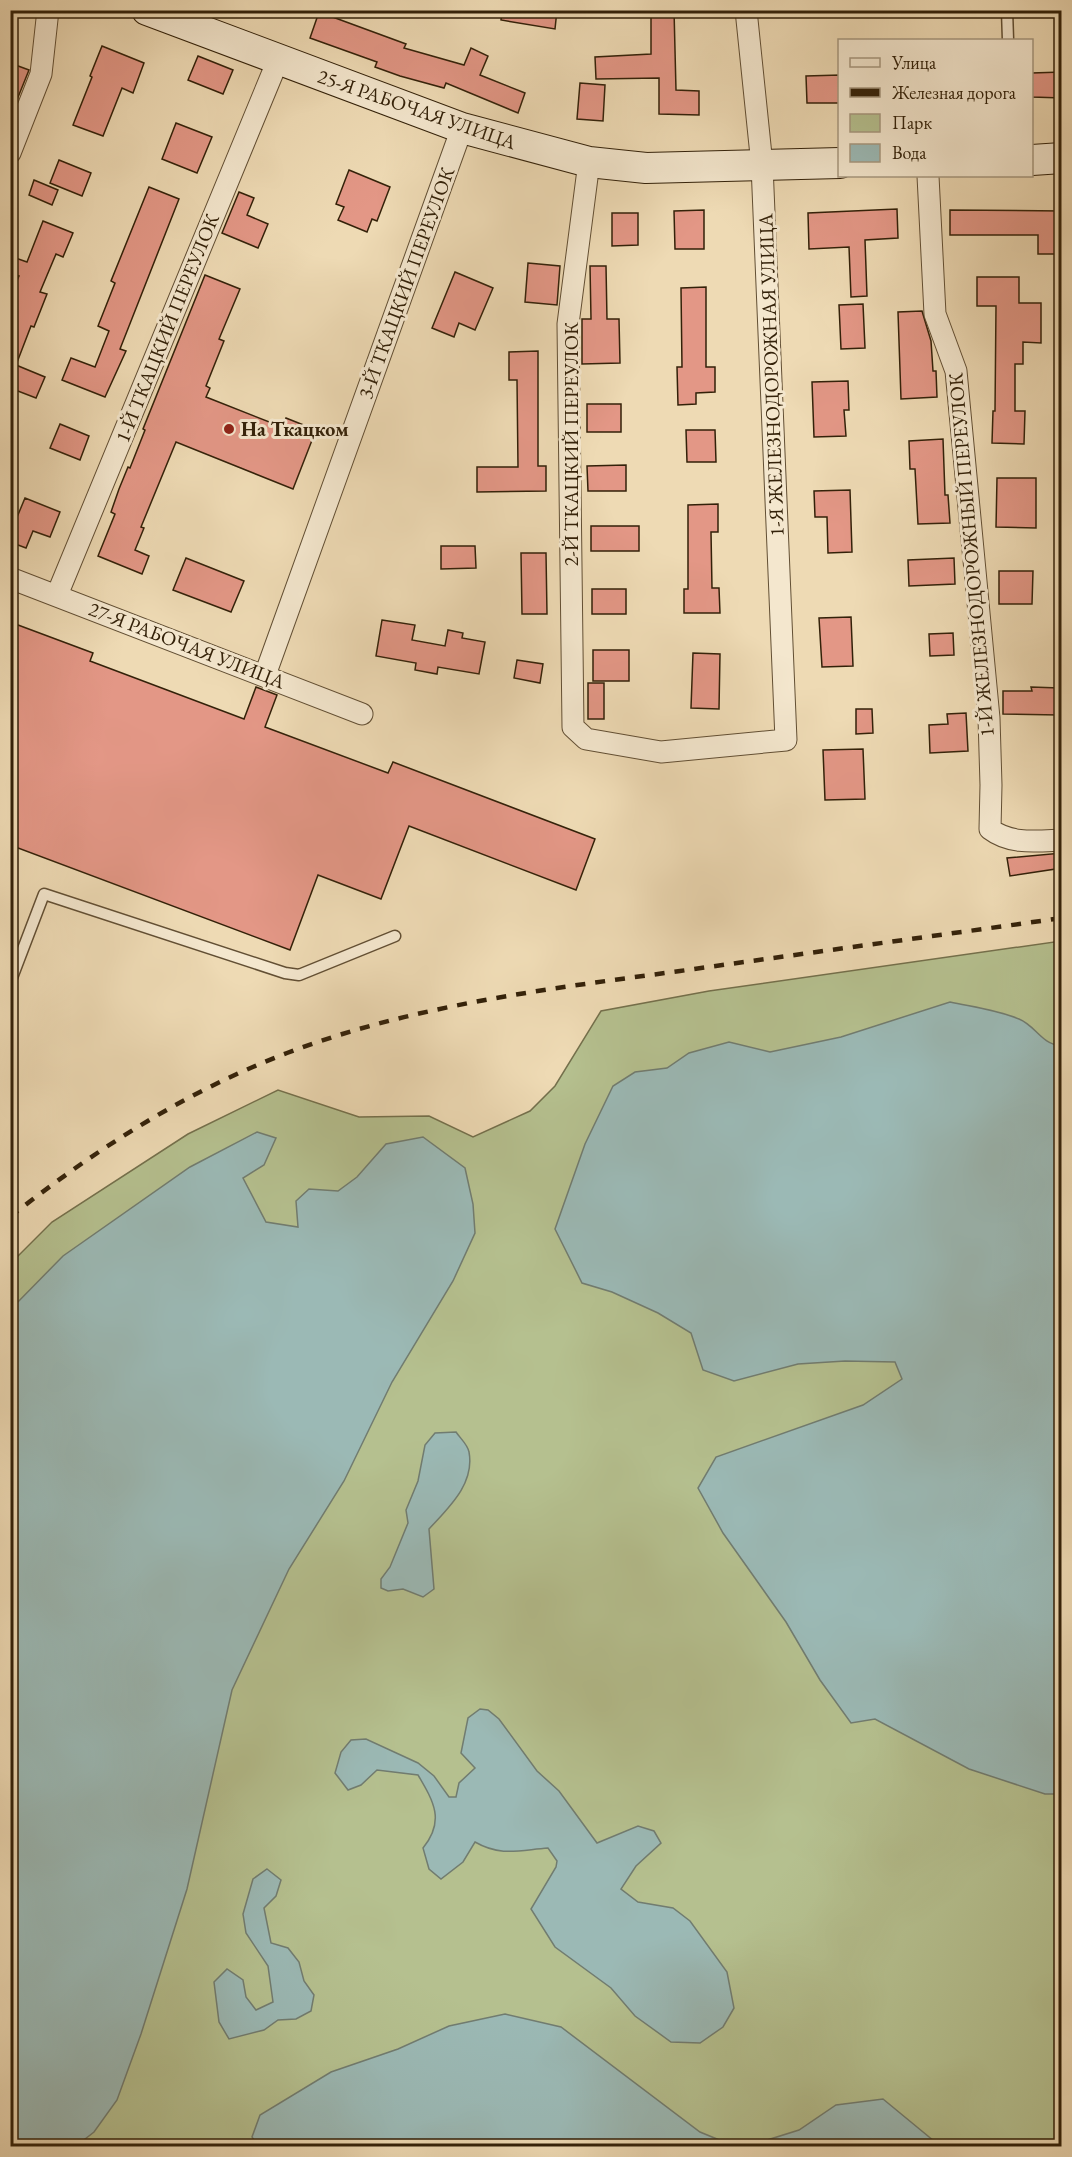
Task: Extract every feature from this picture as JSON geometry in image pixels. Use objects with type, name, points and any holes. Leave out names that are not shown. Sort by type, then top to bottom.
[{"type":"main road","name":"25-Я РАБОЧАЯ УЛИЦА","points":[[147,10],[462,128],[589,162],[646,168],[838,163]]},
{"type":"main road","points":[[1033,160],[1062,158]]},
{"type":"street","points":[[10,153],[41,74],[48,10]]},
{"type":"street","name":"1-Я ЖЕЛЕЗНОДОРОЖНАЯ УЛИЦА","points":[[746,10],[762,165],[786,740]]},
{"type":"street","name":"1-Й ТКАЦКИЙ ПЕРЕУЛОК","points":[[57,596],[278,60]]},
{"type":"street","name":"3-Й ТКАЦКИЙ ПЕРЕУЛОК","points":[[265,675],[462,128]]},
{"type":"street","name":"2-Й ТКАЦКИЙ ПЕРЕУЛОК","points":[[589,162],[568,324],[573,727],[586,739],[662,752],[786,740]]},
{"type":"street","name":"1-Й ЖЕЛЕЗНОДОРОЖНЫЙ ПЕРЕУЛОК","points":[[928,177],[935,314],[956,371],[988,706],[990,829],[998,836],[1020,841],[1062,840]]},
{"type":"street","name":"27-Я РАБОЧАЯ УЛИЦА","points":[[10,578],[362,714]]},
{"type":"lane","points":[[1007,10],[1008,39]]},
{"type":"lane","points":[[10,983],[45,894],[299,975],[394,936]]},
{"type":"green space","points":[[1061,941],[1061,2146],[11,2146],[10,1264],[52,1222],[188,1134],[278,1090],[359,1117],[429,1116],[473,1137],[530,1111],[555,1086],[601,1011],[709,991]]},
{"type":"water","points":[[950,1002],[1019,1019],[1048,1042],[1061,1046],[1061,1794],[1045,1794],[969,1769],[875,1719],[851,1723],[820,1680],[786,1622],[723,1533],[698,1488],[716,1457],[863,1405],[902,1379],[895,1362],[845,1361],[798,1364],[734,1381],[703,1370],[691,1333],[658,1313],[612,1292],[582,1283],[555,1229],[585,1144],[613,1086],[635,1072],[667,1068],[689,1053],[729,1042],[770,1052],[841,1037]]},
{"type":"water","points":[[257,1132],[276,1138],[264,1165],[243,1178],[266,1222],[298,1227],[296,1201],[309,1189],[338,1191],[357,1177],[386,1144],[423,1137],[465,1168],[473,1204],[475,1233],[453,1281],[392,1382],[344,1481],[289,1569],[232,1690],[187,1889],[141,2034],[117,2100],[94,2132],[76,2146],[11,2146],[11,1309],[63,1256],[190,1167]]},
{"type":"water","points":[[456,1432],[466,1444],[470,1464],[468,1475],[458,1495],[429,1529],[434,1589],[423,1597],[403,1589],[388,1591],[381,1588],[381,1579],[390,1567],[408,1523],[406,1510],[418,1481],[425,1445],[435,1433]]},
{"type":"water","points":[[480,1709],[488,1710],[499,1719],[537,1771],[559,1791],[597,1843],[638,1826],[654,1831],[661,1843],[636,1866],[621,1889],[638,1902],[673,1908],[690,1921],[727,1972],[734,2008],[723,2027],[700,2043],[671,2042],[635,2016],[611,1988],[555,1947],[531,1909],[556,1867],[557,1861],[548,1848],[502,1851],[484,1847],[475,1842],[463,1862],[441,1879],[429,1869],[423,1848],[434,1829],[435,1812],[429,1794],[418,1775],[377,1770],[361,1785],[348,1790],[335,1773],[341,1752],[351,1740],[366,1739],[418,1763],[434,1776],[449,1797],[456,1797],[459,1783],[475,1768],[461,1753],[468,1718]]},
{"type":"water","points":[[267,1869],[281,1880],[276,1896],[264,1908],[271,1943],[288,1948],[299,1962],[304,1981],[314,1995],[311,2011],[296,2019],[278,2020],[264,2030],[229,2039],[219,2022],[214,1982],[227,1969],[243,1980],[246,1997],[256,2010],[273,2002],[268,1966],[246,1933],[243,1914],[253,1879]]},
{"type":"water","points":[[505,2014],[561,2027],[700,2132],[734,2146],[258,2146],[252,2137],[260,2115],[331,2072],[398,2049],[449,2026]]},
{"type":"water","points":[[883,2099],[940,2146],[748,2146],[799,2130],[836,2105]]},
{"type":"building","points":[[502,10],[557,10],[555,29],[501,20]]},
{"type":"building","points":[[651,10],[674,10],[676,90],[699,91],[699,115],[659,114],[659,78],[596,79],[595,57],[651,54]]},
{"type":"building","points":[[319,12],[406,44],[404,48],[464,65],[471,48],[488,56],[480,75],[525,93],[518,113],[446,83],[444,88],[375,67],[377,62],[310,38]]},
{"type":"building","points":[[102,46],[144,63],[133,93],[122,88],[103,136],[73,125]]},
{"type":"building","points":[[198,56],[233,70],[223,94],[188,80]]},
{"type":"building","points":[[10,63],[29,70],[10,117]]},
{"type":"building","points":[[1062,72],[1062,98],[1033,97],[1033,73]]},
{"type":"building","points":[[838,75],[838,103],[807,103],[806,76]]},
{"type":"building","points":[[580,83],[605,85],[603,121],[577,119]]},
{"type":"building","points":[[176,123],[212,137],[197,173],[162,159]]},
{"type":"building","points":[[59,160],[91,173],[82,196],[50,183]]},
{"type":"building","points":[[349,170],[390,187],[377,221],[372,219],[367,232],[338,220],[344,207],[336,204]]},
{"type":"building","points":[[34,180],[58,190],[52,205],[29,195]]},
{"type":"building","points":[[149,187],[179,199],[120,349],[126,351],[105,397],[62,380],[71,358],[95,367],[109,331],[98,326],[115,283],[111,281]]},
{"type":"building","points":[[239,192],[254,198],[247,215],[268,224],[258,248],[222,233]]},
{"type":"building","points":[[897,209],[898,238],[865,240],[867,296],[851,297],[849,247],[809,249],[808,213]]},
{"type":"building","points":[[704,210],[704,249],[675,249],[674,211]]},
{"type":"building","points":[[950,210],[1062,211],[1062,233],[1057,233],[1057,254],[1038,254],[1038,235],[950,235]]},
{"type":"building","points":[[612,213],[638,213],[638,245],[612,246]]},
{"type":"building","points":[[43,221],[73,233],[63,257],[56,254],[40,292],[47,294],[34,327],[31,326],[16,365],[45,377],[36,398],[10,388],[10,297],[19,276],[10,273],[10,256],[27,262]]},
{"type":"building","points":[[528,263],[560,266],[557,305],[525,302]]},
{"type":"building","points":[[590,266],[606,266],[607,319],[619,319],[620,363],[582,364],[582,319],[591,319]]},
{"type":"building","points":[[455,272],[493,288],[475,330],[459,323],[454,337],[432,328]]},
{"type":"building","points":[[205,275],[240,289],[219,339],[224,341],[206,386],[210,388],[206,397],[282,427],[286,418],[316,430],[293,489],[176,442],[141,527],[144,528],[135,550],[149,556],[142,574],[98,556],[115,514],[111,512],[119,489],[128,467],[130,468],[145,430],[143,429]]},
{"type":"building","points":[[977,277],[1019,277],[1019,303],[1041,303],[1041,343],[1023,342],[1023,364],[1015,364],[1015,411],[1025,411],[1024,444],[992,443],[993,411],[995,411],[996,306],[977,306]]},
{"type":"building","points":[[706,287],[706,367],[715,367],[715,392],[696,393],[696,404],[678,405],[677,367],[682,367],[681,288]]},
{"type":"building","points":[[863,304],[865,348],[841,349],[839,305]]},
{"type":"building","points":[[922,311],[931,341],[937,397],[901,399],[898,312]]},
{"type":"building","points":[[538,351],[538,466],[546,466],[546,491],[477,492],[477,467],[518,467],[517,380],[509,380],[509,352]]},
{"type":"building","points":[[848,381],[849,410],[844,410],[846,436],[814,437],[812,382]]},
{"type":"building","points":[[587,404],[621,404],[621,432],[587,432]]},
{"type":"building","points":[[60,424],[89,436],[80,460],[50,448]]},
{"type":"building","points":[[686,430],[715,430],[716,462],[687,462]]},
{"type":"building","points":[[943,439],[945,495],[948,495],[950,523],[918,524],[915,469],[910,469],[909,441]]},
{"type":"building","points":[[626,465],[626,491],[588,491],[587,466]]},
{"type":"building","points":[[997,478],[1036,478],[1036,528],[996,527]]},
{"type":"building","points":[[850,490],[852,552],[828,553],[827,517],[815,517],[814,491]]},
{"type":"building","points":[[25,498],[60,512],[50,537],[33,531],[26,548],[10,542],[10,534]]},
{"type":"building","points":[[718,504],[718,532],[711,532],[712,588],[719,588],[720,613],[684,613],[684,589],[688,589],[688,505]]},
{"type":"building","points":[[591,526],[639,526],[639,551],[591,551]]},
{"type":"building","points":[[441,546],[475,546],[476,568],[441,569]]},
{"type":"building","points":[[521,553],[546,553],[547,614],[522,614]]},
{"type":"building","points":[[186,558],[244,581],[231,612],[173,590]]},
{"type":"building","points":[[954,558],[955,584],[909,586],[908,560]]},
{"type":"building","points":[[999,571],[1033,571],[1032,604],[999,604]]},
{"type":"building","points":[[592,589],[626,589],[626,614],[592,614]]},
{"type":"building","points":[[851,617],[853,666],[822,667],[819,618]]},
{"type":"building","points":[[382,620],[415,625],[412,640],[445,646],[448,630],[463,633],[462,638],[485,642],[479,674],[438,667],[437,674],[415,670],[416,663],[376,656]]},
{"type":"building","points":[[10,622],[93,653],[90,661],[244,719],[256,687],[277,695],[265,727],[388,773],[393,762],[595,839],[576,890],[409,826],[381,899],[318,875],[290,950],[10,845]]},
{"type":"building","points":[[953,633],[954,655],[930,656],[929,634]]},
{"type":"building","points":[[593,650],[629,650],[629,681],[593,681]]},
{"type":"building","points":[[693,653],[720,654],[719,709],[691,708]]},
{"type":"building","points":[[517,660],[543,664],[540,683],[514,678]]},
{"type":"building","points":[[588,683],[604,683],[604,719],[588,719]]},
{"type":"building","points":[[1031,687],[1059,688],[1059,715],[1003,714],[1003,691],[1032,691]]},
{"type":"building","points":[[856,709],[872,709],[873,733],[856,734]]},
{"type":"building","points":[[966,713],[968,751],[930,753],[929,725],[948,724],[947,714]]},
{"type":"building","points":[[863,749],[865,799],[825,800],[823,750]]},
{"type":"building","points":[[1062,853],[1062,868],[1010,876],[1007,858]]},
{"type":"railway","points":[[10,1217],[75,1168],[177,1104],[249,1068],[335,1036],[383,1022],[530,992],[1062,918]]},
{"type":"place","name":"На Ткацком","points":[[229,429]]}]
